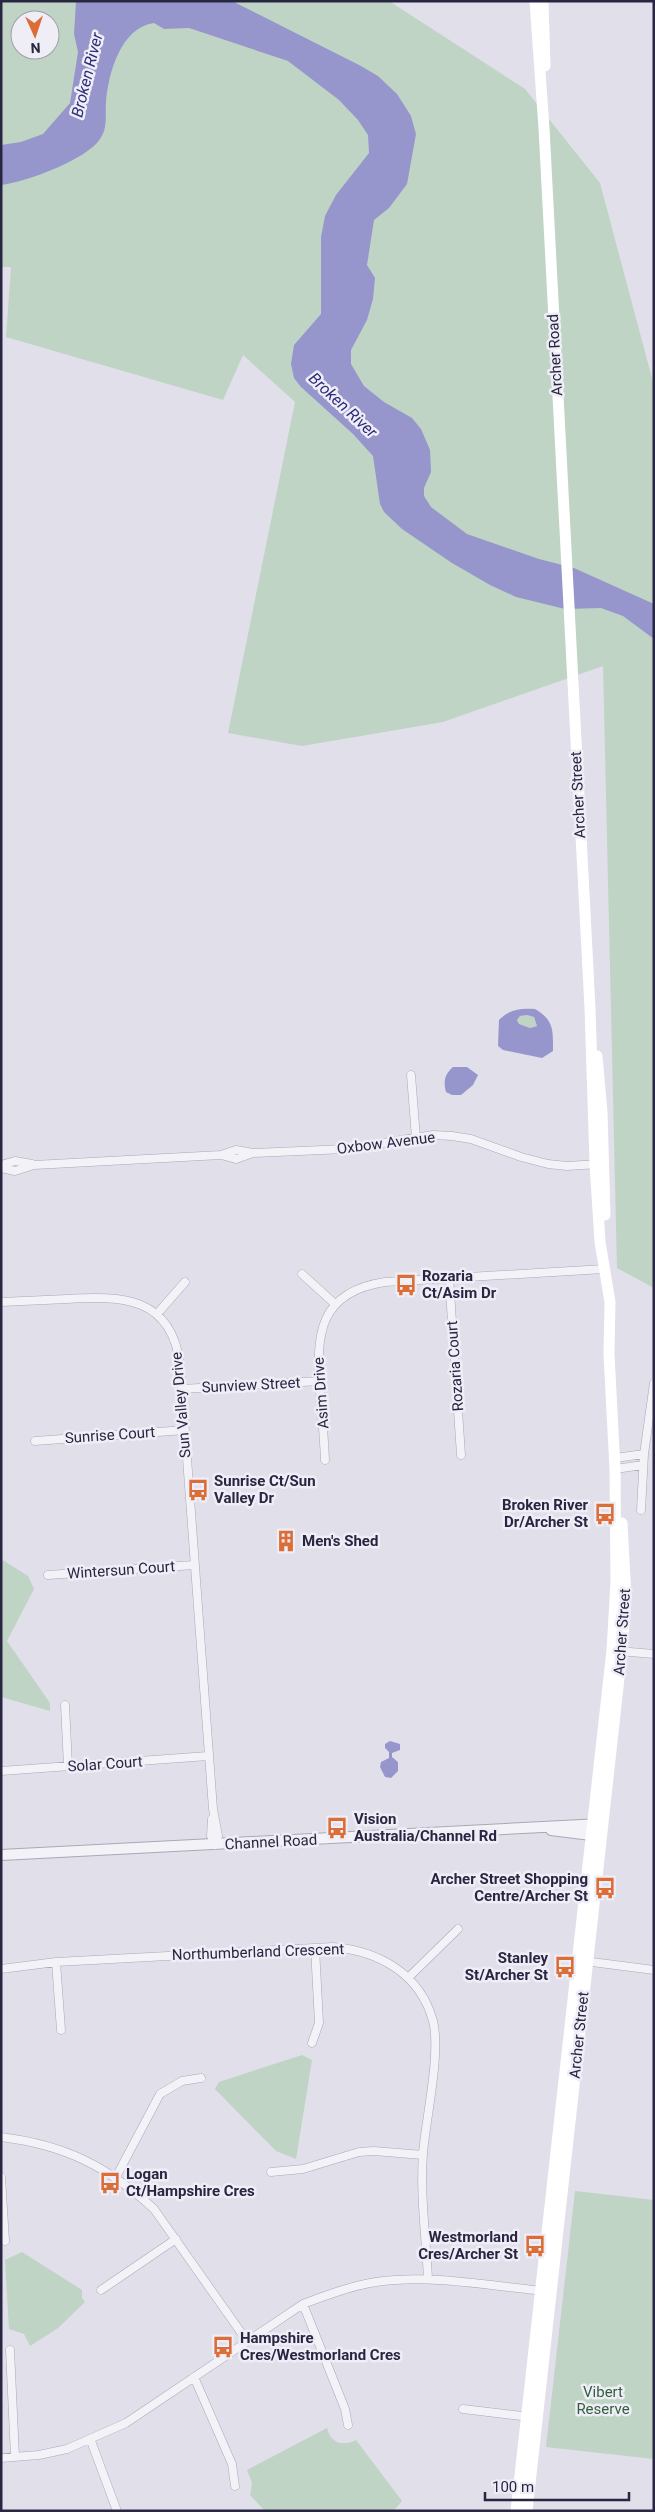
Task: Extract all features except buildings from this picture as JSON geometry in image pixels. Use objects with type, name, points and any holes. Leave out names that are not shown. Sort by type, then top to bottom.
[{"type":"main road","name":"Archer Road","points":[[535,1],[544,128],[567,582]]},
{"type":"main road","name":"Archer Road","points":[[543,1],[544,128]]},
{"type":"main road","name":"Archer Street","points":[[516,2511],[532,2418],[539,2357],[595,1836],[617,1651],[621,1582],[609,1354],[602,1303],[604,1256],[600,1242],[599,1164],[567,582]]},
{"type":"main road","name":"Archer Street","points":[[527,2511],[532,2418]]},
{"type":"street","points":[[411,1076],[416,1138]]},
{"type":"street","name":"Oxbow Avenue","points":[[1,1167],[16,1171],[34,1165],[221,1155],[236,1159],[253,1153],[345,1150],[416,1138],[452,1136],[488,1144],[521,1158],[548,1164],[567,1166],[599,1164]]},
{"type":"street","name":"Asim Drive","points":[[326,1460],[318,1354],[321,1329],[335,1304],[364,1285],[449,1277],[604,1272]]},
{"type":"street","points":[[302,1274],[335,1304]]},
{"type":"street","name":"Rozaria Court","points":[[449,1277],[461,1454]]},
{"type":"street","points":[[157,1314],[185,1282]]},
{"type":"street","name":"Sun Valley Drive","points":[[1,1302],[120,1298],[142,1305],[157,1314],[174,1338],[179,1353],[182,1389],[213,1809],[211,1836],[215,1845]]},
{"type":"street","name":"Sunview Street","points":[[182,1389],[320,1381]]},
{"type":"street","points":[[641,1510],[644,1454],[654,1383]]},
{"type":"street","name":"Sunrise Court","points":[[35,1441],[185,1430]]},
{"type":"street","points":[[615,1464],[644,1454]]},
{"type":"street","points":[[615,1464],[643,1465]]},
{"type":"street","name":"Wintersun Court","points":[[48,1575],[194,1565]]},
{"type":"street","points":[[617,1651],[654,1654]]},
{"type":"street","points":[[65,1705],[68,1766]]},
{"type":"street","name":"Solar Court","points":[[1,1771],[208,1756]]},
{"type":"street","name":"Channel Road","points":[[1,1855],[540,1828],[597,1823]]},
{"type":"street","name":"Channel Road","points":[[540,1828],[595,1836]]},
{"type":"street","points":[[409,1977],[458,1929]]},
{"type":"street","points":[[312,2043],[319,2023],[315,1948]]},
{"type":"street","name":"Northumberland Crescent","points":[[1,1969],[56,1962],[315,1948],[354,1949],[386,1960],[409,1977],[427,2006],[433,2021],[435,2042],[423,2155],[428,2279]]},
{"type":"street","points":[[583,1961],[654,1970]]},
{"type":"street","points":[[56,1962],[61,2030]]},
{"type":"street","points":[[116,2177],[160,2094],[182,2081],[201,2078]]},
{"type":"street","points":[[1,2137],[55,2147],[89,2161],[116,2177],[154,2209],[246,2341]]},
{"type":"street","points":[[271,2172],[303,2169],[358,2152],[374,2151],[423,2155]]},
{"type":"street","points":[[1,2176],[5,2241]]},
{"type":"street","points":[[101,2290],[176,2239]]},
{"type":"street","points":[[1,2458],[67,2449],[90,2441],[126,2423],[303,2304],[331,2293],[375,2282],[428,2279],[546,2291]]},
{"type":"street","points":[[303,2304],[345,2409],[348,2425]]},
{"type":"street","points":[[10,2350],[16,2457]]},
{"type":"street","points":[[194,2377],[232,2464],[235,2486]]},
{"type":"street","points":[[462,2409],[532,2418]]},
{"type":"street","points":[[90,2441],[117,2511]]},
{"type":"green space","points":[[1,1],[389,1],[525,89],[600,183],[654,386],[654,1288],[617,1268],[603,666],[443,722],[302,746],[228,733],[295,402],[243,355],[223,400],[6,337],[11,267],[1,267]]},
{"type":"green space","points":[[520,1016],[534,1017],[537,1026],[530,1028],[519,1024],[517,1020]]},
{"type":"green space","points":[[1,1559],[28,1576],[34,1589],[7,1641],[50,1703],[50,1711],[1,1697]]},
{"type":"green space","points":[[302,2055],[312,2060],[296,2159],[276,2151],[215,2089],[219,2082]]},
{"type":"green space","name":"Vibert Reserve","points":[[575,2191],[654,2200],[654,2459],[546,2447]]},
{"type":"green space","points":[[22,2252],[82,2290],[82,2298],[85,2302],[58,2328],[30,2346],[24,2334],[9,2329],[5,2260]]},
{"type":"green space","points":[[327,2428],[331,2437],[338,2442],[346,2443],[356,2440],[402,2501],[393,2511],[265,2511],[250,2495],[252,2483],[247,2470]]},
{"type":"water","name":"Broken River","points":[[76,1],[232,1],[361,66],[378,76],[397,94],[411,116],[416,134],[407,184],[389,208],[374,220],[367,265],[375,278],[373,299],[367,320],[351,350],[351,364],[364,386],[384,402],[412,418],[421,429],[430,450],[431,472],[424,488],[424,496],[431,507],[467,534],[539,559],[574,568],[654,604],[654,639],[623,616],[601,608],[565,609],[516,597],[490,585],[452,563],[402,529],[384,512],[380,504],[373,456],[353,434],[301,387],[294,378],[291,364],[294,345],[321,314],[321,237],[325,216],[336,195],[369,153],[368,135],[358,120],[339,100],[288,61],[189,28],[164,29],[154,23],[143,26],[125,42],[113,66],[107,91],[103,135],[93,147],[55,169],[25,180],[1,185],[1,145],[21,142],[43,134],[70,103],[78,52],[74,34]]},
{"type":"water","points":[[520,1009],[535,1009],[546,1017],[551,1026],[553,1051],[542,1058],[503,1050],[498,1046],[499,1020],[503,1016],[511,1011]],"holes":[[[520,1016],[534,1017],[537,1026],[530,1028],[519,1024],[517,1020]]]},
{"type":"water","points":[[453,1067],[467,1067],[478,1075],[473,1085],[461,1095],[452,1095],[446,1092],[445,1078]]},
{"type":"water","points":[[390,1741],[400,1744],[400,1750],[392,1753],[392,1757],[398,1762],[398,1771],[391,1778],[385,1777],[380,1767],[381,1762],[389,1758],[389,1752],[385,1748],[385,1744]]},
{"type":"place","name":"Rozaria Ct/Asim Dr","points":[[406,1285]]},
{"type":"place","name":"Sunrise Ct/Sun Valley Dr","points":[[198,1490]]},
{"type":"place","name":"Broken River Dr/Archer St","points":[[605,1514]]},
{"type":"place","name":"Men's Shed","points":[[286,1541]]},
{"type":"place","name":"Vision Australia/Channel Rd","points":[[337,1828]]},
{"type":"place","name":"Archer Street Shopping Centre/Archer St","points":[[605,1888]]},
{"type":"place","name":"Stanley St/Archer St","points":[[565,1967]]},
{"type":"place","name":"Logan Ct/Hampshire Cres","points":[[110,2183]]},
{"type":"place","name":"Westmorland Cres/Archer St","points":[[535,2246]]},
{"type":"place","name":"Hampshire Cres/Westmorland Cres","points":[[223,2347]]}]
